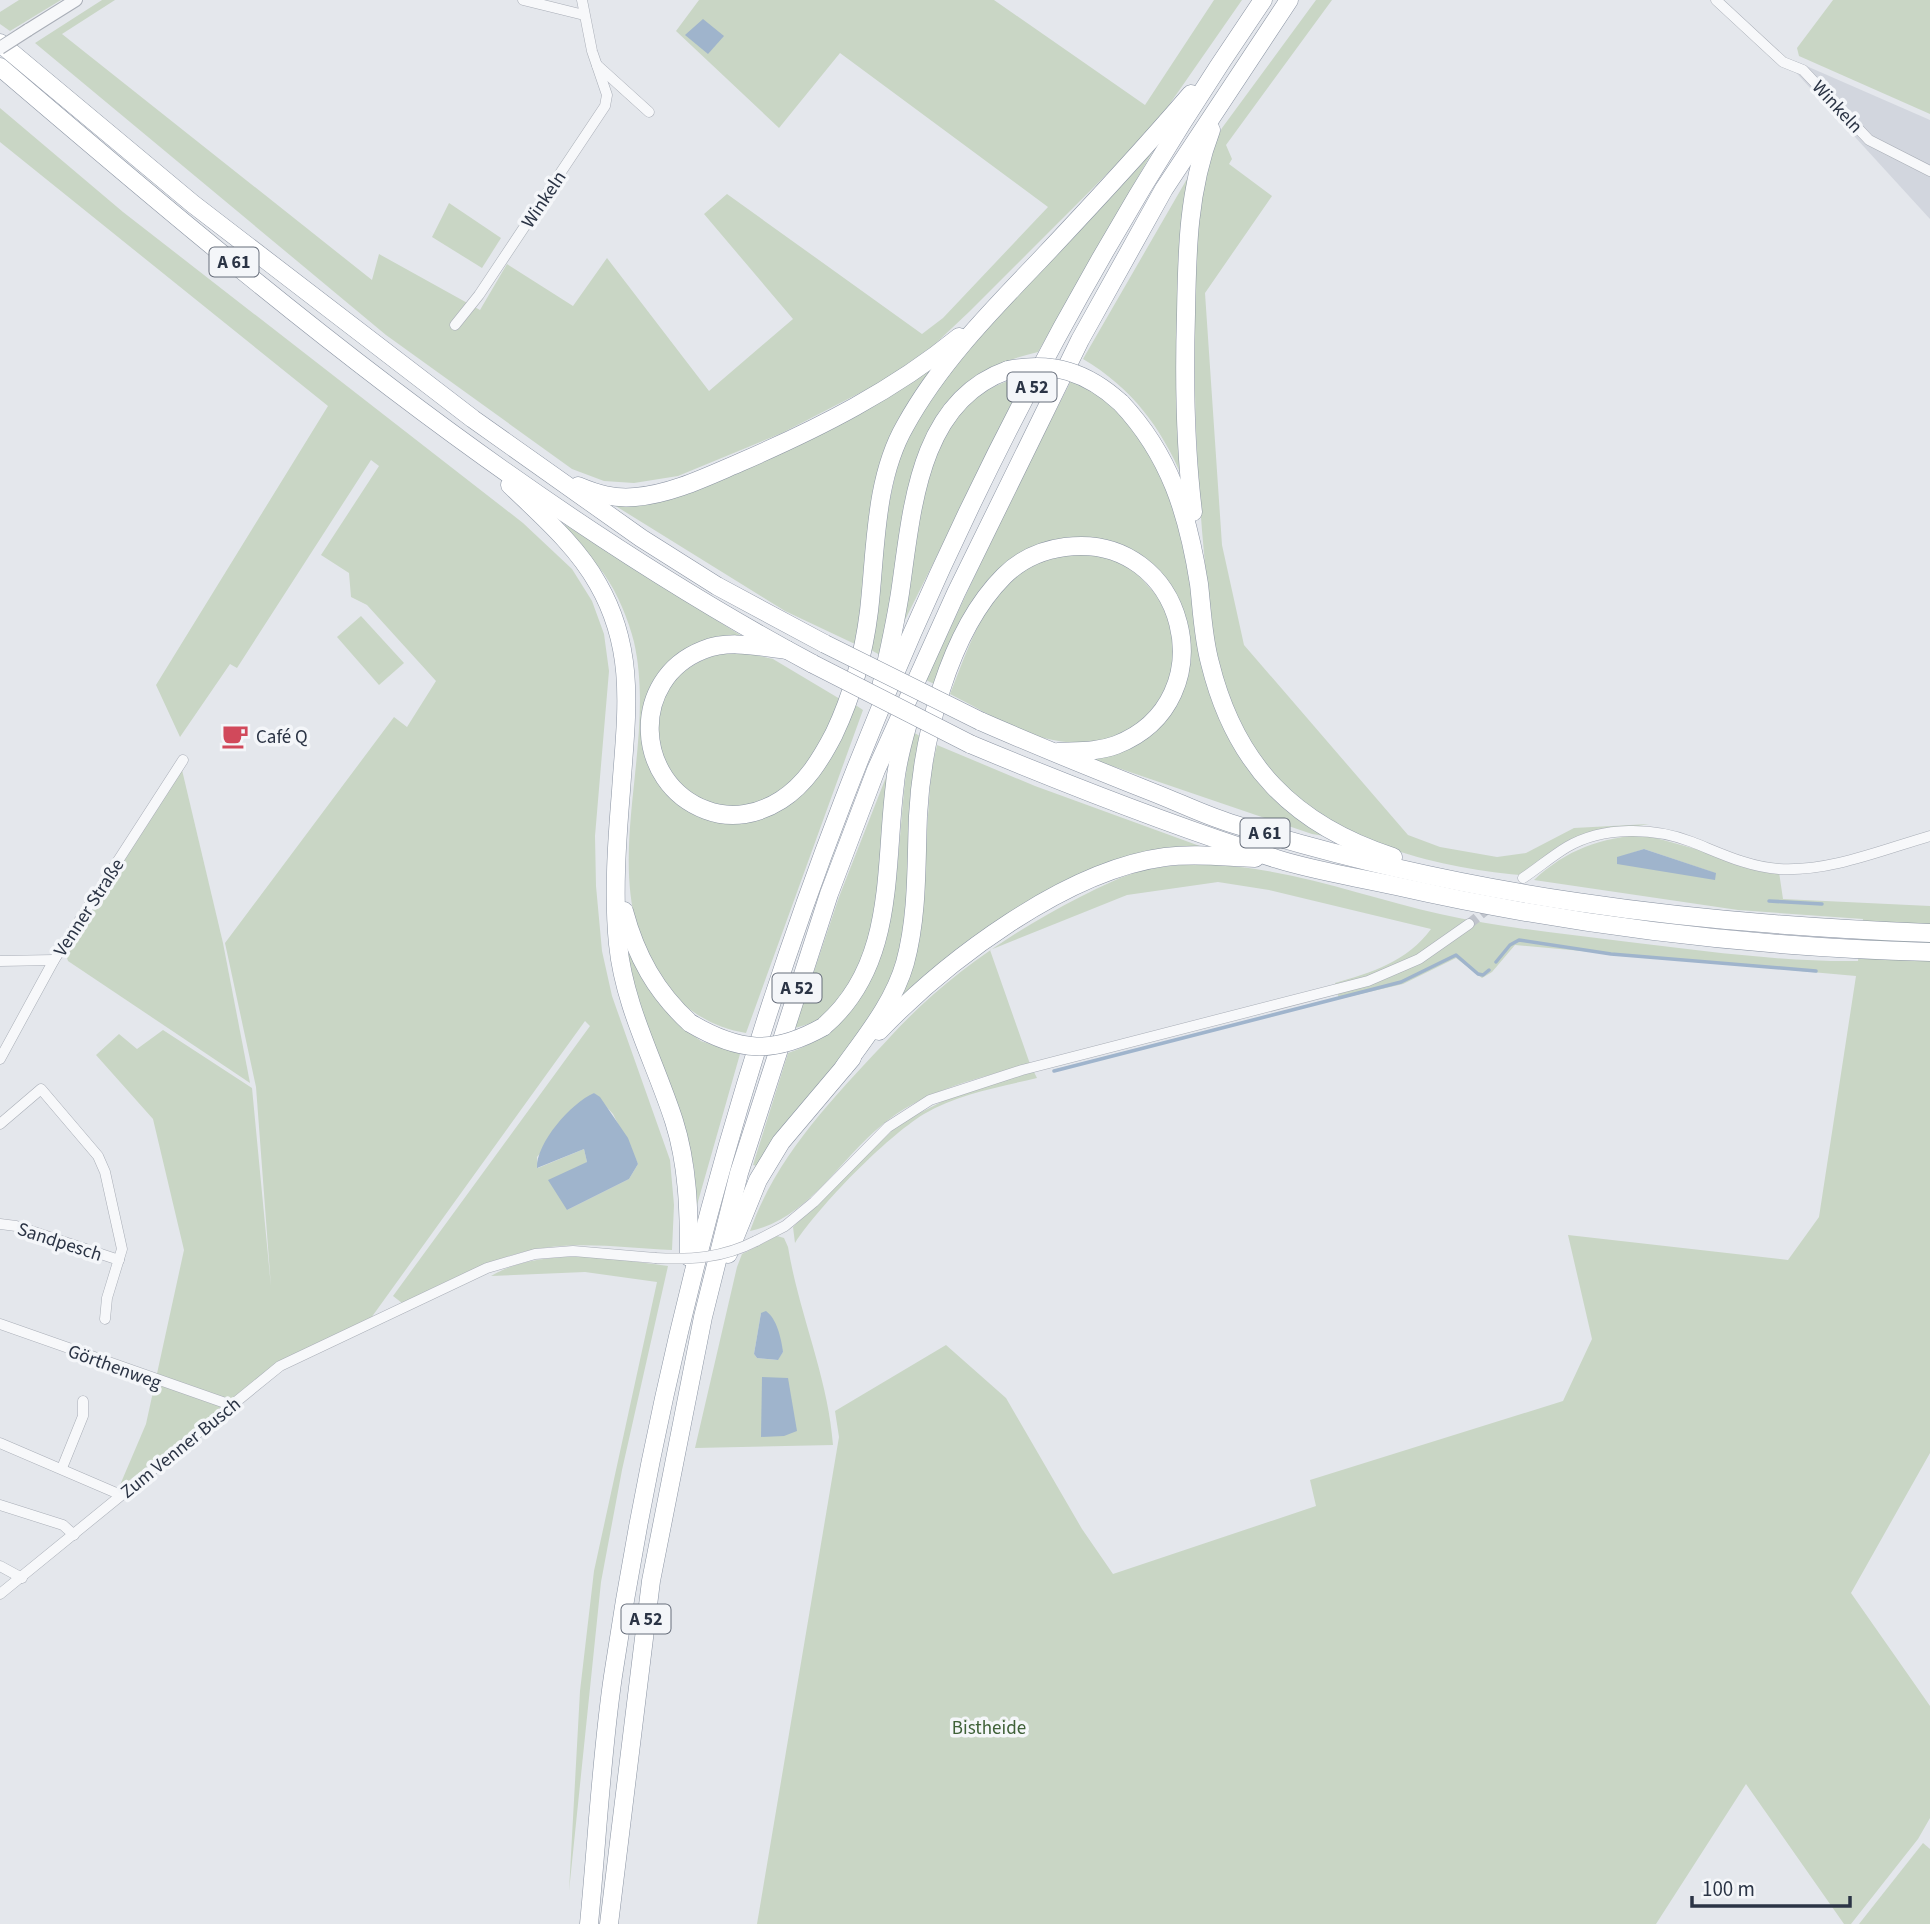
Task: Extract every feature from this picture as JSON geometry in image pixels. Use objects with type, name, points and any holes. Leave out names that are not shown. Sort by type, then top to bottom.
[{"type":"highway","name":"A 52","points":[[589,1924],[612,1681],[647,1482],[690,1278],[798,918],[869,734],[923,610],[1027,397],[1097,267],[1225,54],[1263,0]]},
{"type":"highway","name":"A 52","points":[[609,1924],[651,1581],[703,1317],[739,1173],[828,894],[876,769],[956,593],[1080,340],[1164,189],[1289,0]]},
{"type":"highway","name":"A 61","points":[[0,45],[193,204],[364,338],[552,476],[718,586],[825,644],[980,721],[1227,822],[1376,863],[1487,888],[1610,909],[1699,919],[1790,928],[1930,933]]},
{"type":"highway","points":[[787,650],[742,644],[701,650],[676,667],[659,689],[648,730],[654,760],[670,786],[693,804],[721,815],[754,813],[789,795],[820,759],[840,721],[857,666],[869,615],[883,498],[902,430],[951,359],[994,308],[1147,146],[1225,54]]},
{"type":"highway","name":"A 61","points":[[0,67],[258,283],[473,450],[629,556],[787,650],[970,744],[1093,796],[1280,860],[1501,909],[1616,928],[1785,945],[1930,952]]},
{"type":"highway","points":[[1198,582],[1187,429],[1186,290],[1191,198],[1198,163],[1224,96]]},
{"type":"highway","points":[[552,476],[615,498],[637,497],[674,489],[819,427],[896,385],[994,308]]},
{"type":"highway","points":[[869,734],[895,625],[912,507],[930,450],[953,407],[971,389],[1008,370],[1038,366],[1072,371],[1103,386],[1121,402],[1155,443],[1171,473],[1183,504],[1209,661],[1218,692],[1228,721],[1263,778],[1313,821],[1346,839],[1487,888]]},
{"type":"highway","points":[[473,450],[572,548],[597,582],[614,616],[623,645],[627,674],[617,884],[618,944],[627,990],[674,1122],[684,1159],[690,1278]]},
{"type":"highway","points":[[844,1067],[895,991],[904,965],[915,897],[922,778],[934,715],[961,642],[1004,575],[1029,557],[1082,545],[1110,550],[1150,574],[1174,608],[1182,627],[1179,676],[1157,717],[1140,732],[1117,745],[1097,750],[1051,752]]},
{"type":"highway","points":[[617,884],[640,960],[668,1003],[690,1023],[715,1038],[759,1048],[786,1045],[823,1027],[851,1000],[871,965],[884,910],[897,769],[922,668]]},
{"type":"highway","points":[[703,1317],[758,1180],[781,1142],[844,1067],[906,1002],[944,970],[1024,915],[1102,874],[1132,864],[1198,854],[1280,860]]},
{"type":"street","points":[[0,45],[76,0]]},
{"type":"street","points":[[523,0],[584,15]]},
{"type":"street","name":"Winkeln","points":[[455,325],[480,295],[604,106],[607,95],[582,0]]},
{"type":"street","name":"Winkeln","points":[[1716,0],[1783,62],[1803,70],[1869,140],[1930,171]]},
{"type":"street","points":[[597,65],[649,112]]},
{"type":"street","name":"Venner Straße","points":[[0,1059],[54,960],[183,760]]},
{"type":"street","points":[[1523,878],[1569,846],[1597,836],[1626,831],[1656,832],[1680,837],[1744,862],[1798,869],[1846,860],[1930,836]]},
{"type":"street","name":"Zum Venner Busch","points":[[0,1594],[280,1366],[487,1268],[535,1254],[573,1251],[692,1260],[721,1255],[785,1226],[814,1202],[888,1127],[930,1100],[1023,1070],[1368,981],[1419,958],[1469,924]]},
{"type":"street","points":[[0,961],[54,960]]},
{"type":"street","points":[[0,1124],[41,1088],[98,1156],[105,1172],[122,1249],[107,1298],[105,1319]]},
{"type":"street","name":"Sandpesch","points":[[0,1224],[16,1226],[120,1260]]},
{"type":"street","name":"Görthenweg","points":[[0,1324],[231,1405]]},
{"type":"street","points":[[62,1468],[83,1416],[83,1401]]},
{"type":"street","points":[[0,1443],[121,1495]]},
{"type":"street","points":[[0,1505],[63,1525],[74,1535]]},
{"type":"street","points":[[0,1566],[22,1577]]},
{"type":"shaded area","points":[[1795,61],[1930,120],[1930,219],[1791,67]]},
{"type":"green space","points":[[19,0],[61,0],[10,31],[0,24],[0,12]]},
{"type":"green space","points":[[102,0],[115,0],[62,34],[372,280],[379,254],[480,310],[507,264],[573,306],[607,258],[709,391],[793,319],[704,214],[727,194],[922,334],[943,318],[1048,207],[840,53],[779,128],[676,31],[699,0],[994,0],[1145,105],[1214,0],[1242,0],[1153,128],[934,345],[883,381],[782,433],[678,476],[634,483],[604,481],[572,469],[386,335],[35,43]]},
{"type":"green space","points":[[1316,0],[1332,0],[1226,145],[1232,159],[1229,164],[1272,196],[1205,293],[1222,545],[1244,645],[1408,835],[1440,847],[1497,857],[1526,853],[1574,828],[1649,824],[1575,838],[1557,847],[1520,875],[1484,871],[1412,855],[1345,829],[1314,810],[1285,787],[1252,748],[1231,707],[1214,648],[1201,521],[1195,391],[1196,251],[1202,187],[1213,147],[1222,128]]},
{"type":"green space","points":[[1833,0],[1930,0],[1930,114],[1799,56],[1797,48]]},
{"type":"green space","points":[[0,108],[123,212],[523,523],[572,569],[592,601],[604,634],[609,671],[595,836],[602,951],[612,996],[670,1160],[674,1205],[672,1250],[587,1245],[537,1249],[502,1258],[402,1303],[393,1296],[590,1026],[585,1021],[371,1318],[278,1364],[120,1485],[146,1424],[184,1250],[153,1119],[96,1055],[119,1034],[137,1049],[163,1030],[252,1088],[271,1287],[256,1087],[225,943],[394,717],[407,727],[436,681],[367,605],[351,597],[349,573],[321,555],[379,466],[371,460],[237,668],[230,664],[180,737],[156,685],[328,406],[0,142]],"holes":[[[594,1093],[613,1114],[638,1164],[629,1179],[567,1210],[587,1162],[584,1149],[538,1168],[537,1157]]]},
{"type":"green space","points":[[1158,142],[1038,352],[983,371],[957,391],[935,420],[925,440],[880,655],[869,649],[884,526],[903,441],[948,368]]},
{"type":"green space","points":[[1191,172],[1183,479],[1165,442],[1143,410],[1116,383],[1083,359]]},
{"type":"green space","points":[[449,203],[501,238],[482,268],[432,237]]},
{"type":"green space","points":[[948,352],[909,404],[857,645],[785,611],[606,500],[652,500]]},
{"type":"green space","points":[[1026,377],[899,632],[917,518],[927,478],[942,442],[962,411],[990,389]]},
{"type":"green space","points":[[1072,379],[1104,395],[1166,471],[1232,741],[1331,837],[1312,834],[1077,754],[1148,729],[1187,641],[1128,553],[1022,557],[938,686],[926,680],[1015,490]]},
{"type":"green space","points":[[564,524],[745,638],[674,665],[648,742],[694,808],[777,809],[854,704],[863,710],[746,1033],[713,1023],[685,1005],[669,989],[645,950],[633,908],[629,865],[630,821],[639,731],[640,686],[634,642],[622,607],[609,582]]},
{"type":"green space","points":[[1088,552],[1131,568],[1165,609],[1173,631],[1174,653],[1170,675],[1161,696],[1147,715],[1129,730],[1101,742],[1066,742],[1027,733],[950,694],[982,618],[1006,584],[1021,570],[1039,560],[1056,555]]},
{"type":"green space","points":[[361,616],[404,663],[379,685],[337,637]]},
{"type":"green space","points":[[737,651],[773,659],[840,699],[819,752],[791,787],[768,801],[734,806],[700,799],[673,780],[665,766],[657,724],[661,705],[669,689],[681,675],[696,663],[715,655]]},
{"type":"green space","points":[[913,732],[925,739],[908,930],[889,991],[851,1051],[809,1096],[757,1166],[753,1165],[788,1053],[830,1031],[859,999],[879,960],[890,917]]},
{"type":"green space","points":[[899,744],[886,863],[859,980],[819,1021],[795,1028],[839,897]]},
{"type":"green space","points":[[937,745],[1035,786],[1208,849],[1119,863],[896,1006],[921,917],[931,772]]},
{"type":"green space","points":[[182,770],[223,943],[250,1083],[68,961],[65,952]]},
{"type":"green space","name":"Bistheide","points":[[1645,835],[1779,872],[1783,899],[1930,906],[1930,1453],[1851,1593],[1930,1706],[1930,1818],[1918,1839],[1851,1924],[1844,1924],[1746,1784],[1656,1924],[757,1924],[839,1437],[835,1411],[946,1345],[1006,1398],[1082,1529],[1113,1574],[1316,1506],[1310,1480],[1563,1401],[1592,1339],[1568,1235],[1788,1260],[1819,1217],[1856,976],[1515,945],[1492,972],[1482,978],[1456,958],[1403,984],[1339,999],[1335,983],[1375,970],[1400,958],[1431,929],[1269,890],[1218,882],[1127,895],[992,949],[1054,911],[1128,875],[1182,865],[1219,865],[1294,876],[1440,914],[1510,927],[1744,955],[1858,961],[1863,919],[1738,910],[1534,880],[1559,861],[1585,847],[1629,836]],"holes":[[[1644,849],[1715,873],[1617,858]]]},
{"type":"green space","points":[[622,933],[684,1029],[701,1041],[740,1054],[697,1205],[694,1167],[686,1135],[633,986]]},
{"type":"green space","points":[[990,951],[1030,1064],[934,1094],[898,1113],[866,1139],[806,1201],[771,1224],[750,1231],[776,1176],[829,1103],[933,994]]},
{"type":"green space","points":[[1033,1070],[1037,1078],[950,1101],[908,1125],[854,1173],[820,1210],[795,1243],[793,1227],[900,1123],[955,1095]]},
{"type":"green space","points":[[777,1236],[784,1238],[825,1395],[833,1445],[695,1448],[742,1254]],"holes":[[[761,1313],[783,1352],[777,1360],[757,1358],[754,1354]]]},
{"type":"green space","points":[[594,1256],[668,1266],[622,1470],[601,1582],[569,1891],[580,1691],[594,1571],[657,1282],[585,1272],[491,1276],[529,1262]]},
{"type":"green space","points":[[1923,1843],[1930,1849],[1930,1924],[1859,1924]]},
{"type":"water","points":[[703,19],[724,36],[708,54],[685,35]]},
{"type":"water","points":[[1644,849],[1716,873],[1715,880],[1617,864],[1617,857]]},
{"type":"water","points":[[594,1093],[600,1097],[628,1138],[638,1164],[629,1179],[567,1210],[548,1180],[587,1162],[584,1149],[537,1168],[538,1158],[556,1125],[575,1105]]},
{"type":"water","points":[[766,1311],[780,1335],[783,1352],[778,1360],[757,1358],[754,1354],[761,1313]]},
{"type":"water","points":[[762,1377],[788,1378],[797,1431],[784,1436],[761,1437]]},
{"type":"waterway","points":[[1769,901],[1822,904]]},
{"type":"waterway","points":[[1496,962],[1510,945],[1519,940],[1611,954],[1816,971]]},
{"type":"waterway","points":[[1054,1071],[1401,982],[1456,955],[1478,974],[1483,975],[1489,970]]},
{"type":"tunnel","points":[[1469,924],[1491,906]]},
{"type":"place","name":"Café Q","points":[[235,736]]}]
